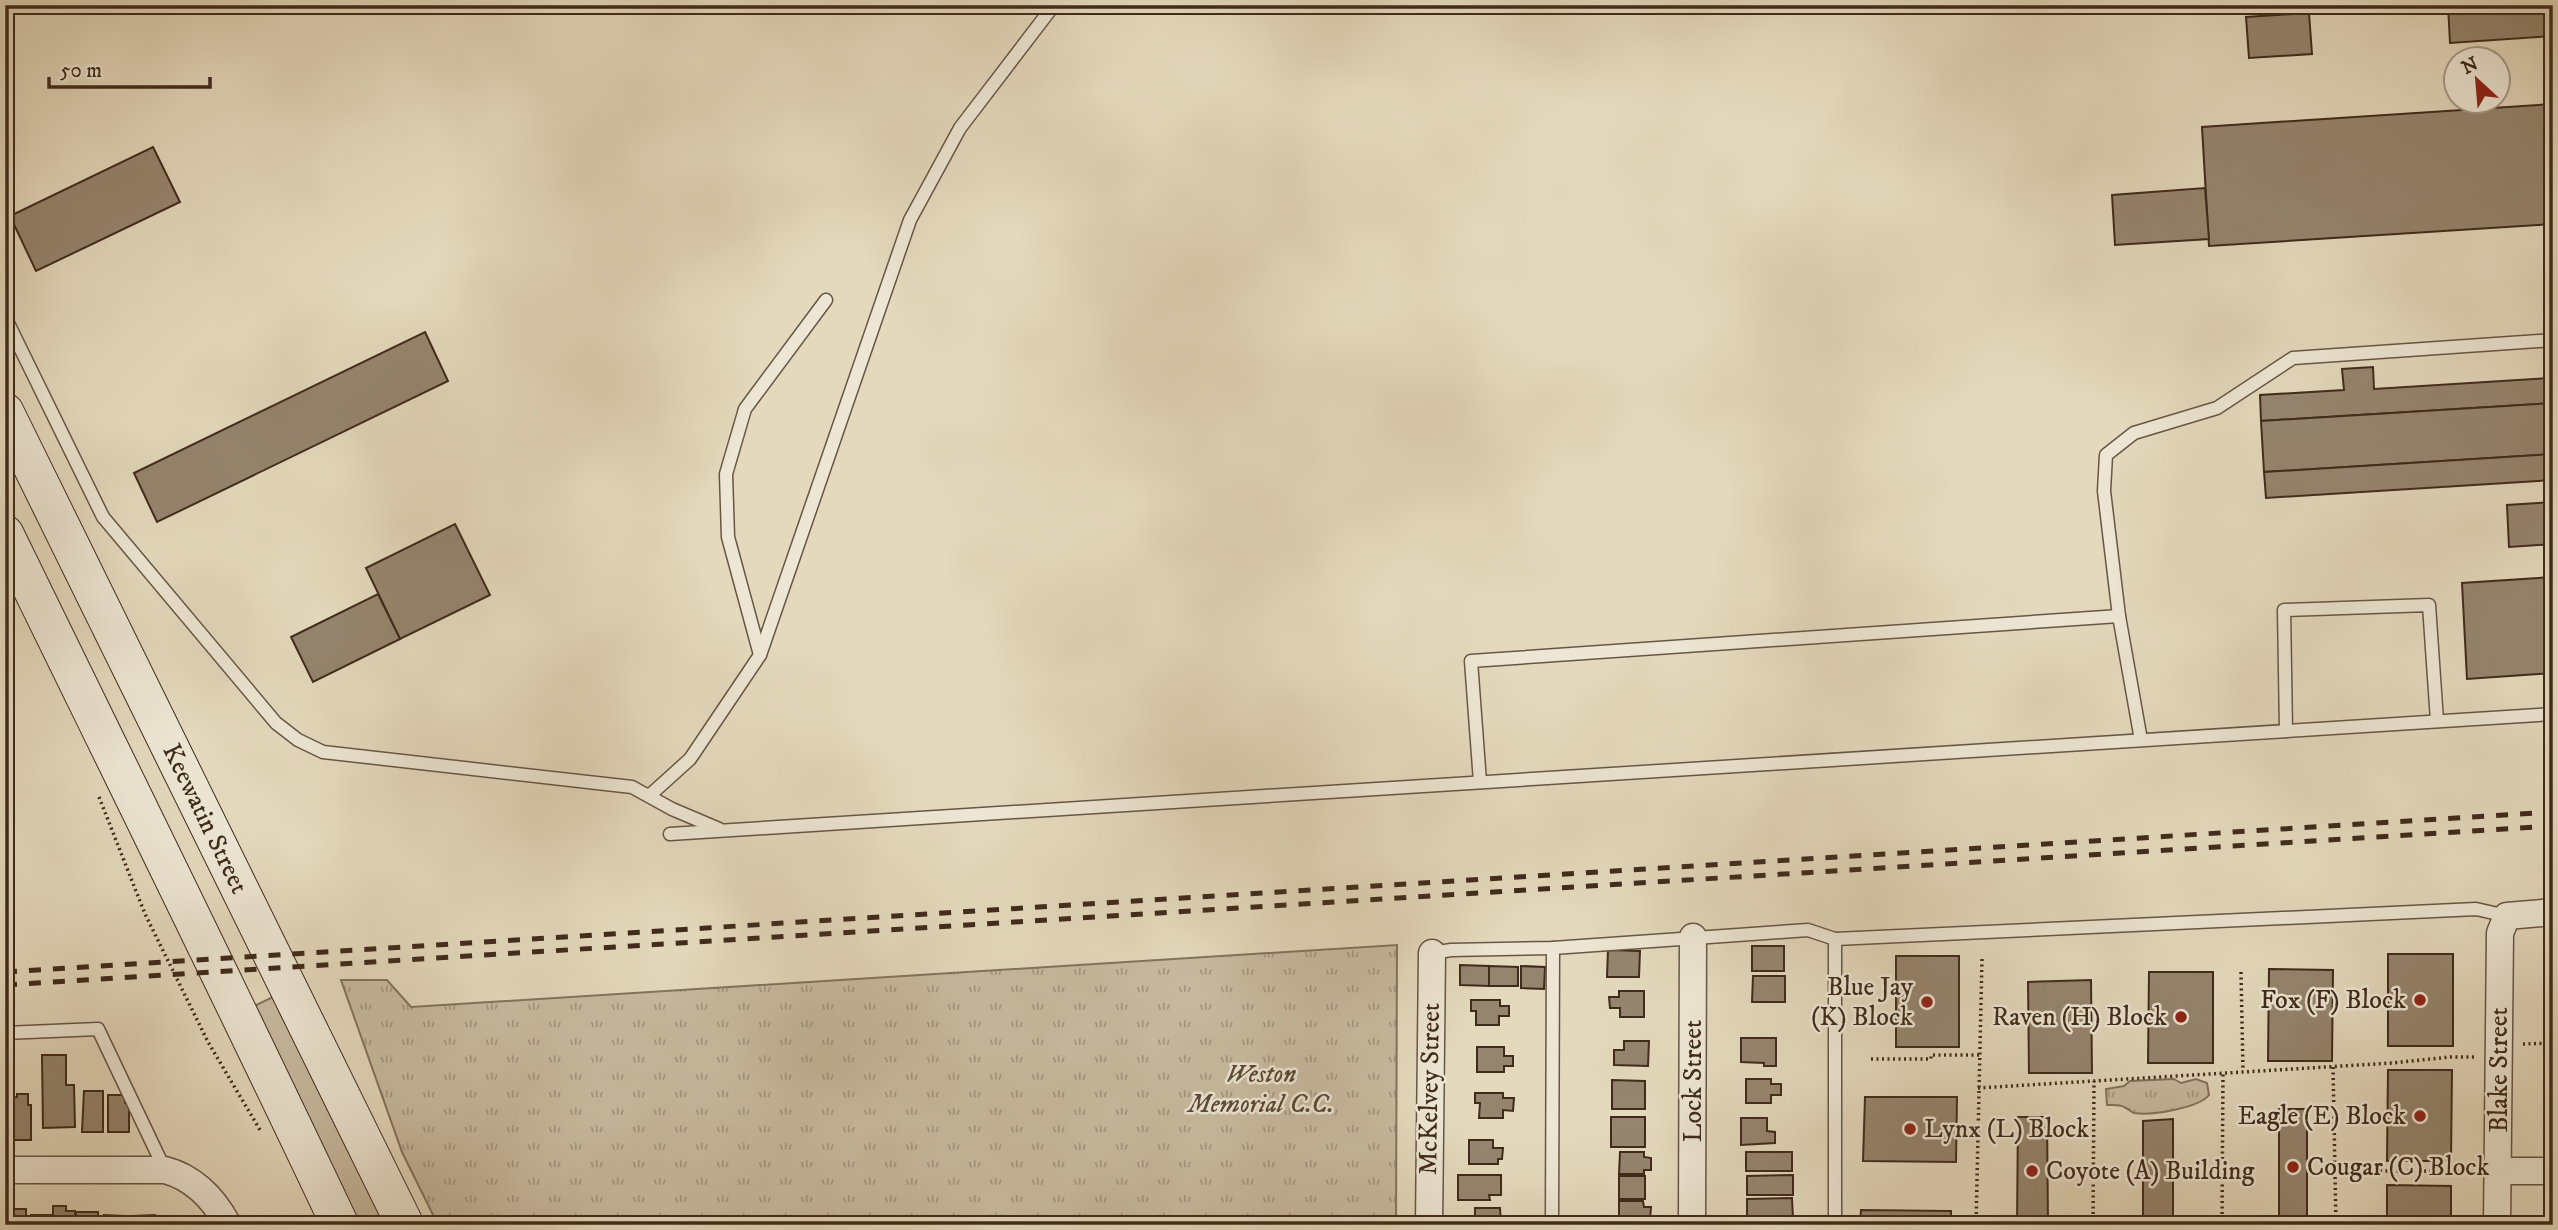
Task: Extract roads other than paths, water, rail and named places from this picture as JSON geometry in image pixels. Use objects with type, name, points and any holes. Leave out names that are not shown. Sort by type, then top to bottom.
[{"type":"main road","name":"Keewatin Street","points":[[5,412],[405,1225]]},
{"type":"main road","points":[[5,534],[341,1225]]},
{"type":"street","points":[[2507,916],[2553,912]]},
{"type":"street","name":"Blake Street","points":[[2497,1225],[2500,933],[2507,916]]},
{"type":"street","name":"Lock Street","points":[[1692,1225],[1693,937]]},
{"type":"street","name":"McKelvey Street","points":[[1429,1225],[1432,953]]},
{"type":"street","points":[[5,1170],[165,1170],[178,1173],[217,1204],[228,1225]]},
{"type":"street","points":[[2499,1171],[2553,1171]]},
{"type":"lane","points":[[649,796],[690,758],[760,655],[910,220],[960,128],[1054,5]]},
{"type":"lane","points":[[760,655],[728,537],[726,474],[745,409],[826,300]]},
{"type":"lane","points":[[5,317],[103,517],[276,723],[298,740],[323,752],[632,787],[672,809],[722,830]]},
{"type":"lane","points":[[2141,740],[2119,616],[2104,491],[2106,455],[2134,433],[2217,408],[2293,358],[2553,340]]},
{"type":"lane","points":[[2286,731],[2284,610],[2429,605],[2437,721]]},
{"type":"lane","points":[[1480,782],[1471,661],[2119,616]]},
{"type":"lane","points":[[670,834],[2553,714]]},
{"type":"lane","points":[[1432,953],[1451,950],[1553,948],[1808,930],[1835,939],[2476,909],[2507,916]]},
{"type":"lane","points":[[1835,939],[1835,1225]]},
{"type":"lane","points":[[1552,1225],[1553,948]]},
{"type":"lane","points":[[5,1033],[98,1029],[165,1170]]},
{"type":"railway","points":[[5,972],[2553,812]]},
{"type":"railway","points":[[5,985],[2553,826]]},
{"type":"place","name":"Fox (F) Block","points":[[2420,1000]]},
{"type":"place","name":"Blue Jay (K) Block","points":[[1927,1002]]},
{"type":"place","name":"Raven (H) Block","points":[[2181,1017]]},
{"type":"place","name":"Eagle (E) Block","points":[[2420,1116]]},
{"type":"place","name":"Lynx (L) Block","points":[[1910,1129]]},
{"type":"place","name":"Cougar (C) Block","points":[[2293,1167]]},
{"type":"place","name":"Coyote (A) Building","points":[[2032,1171]]},
{"type":"park label","name":"Weston Memorial C.C.","points":[[1261,1089]]}]
